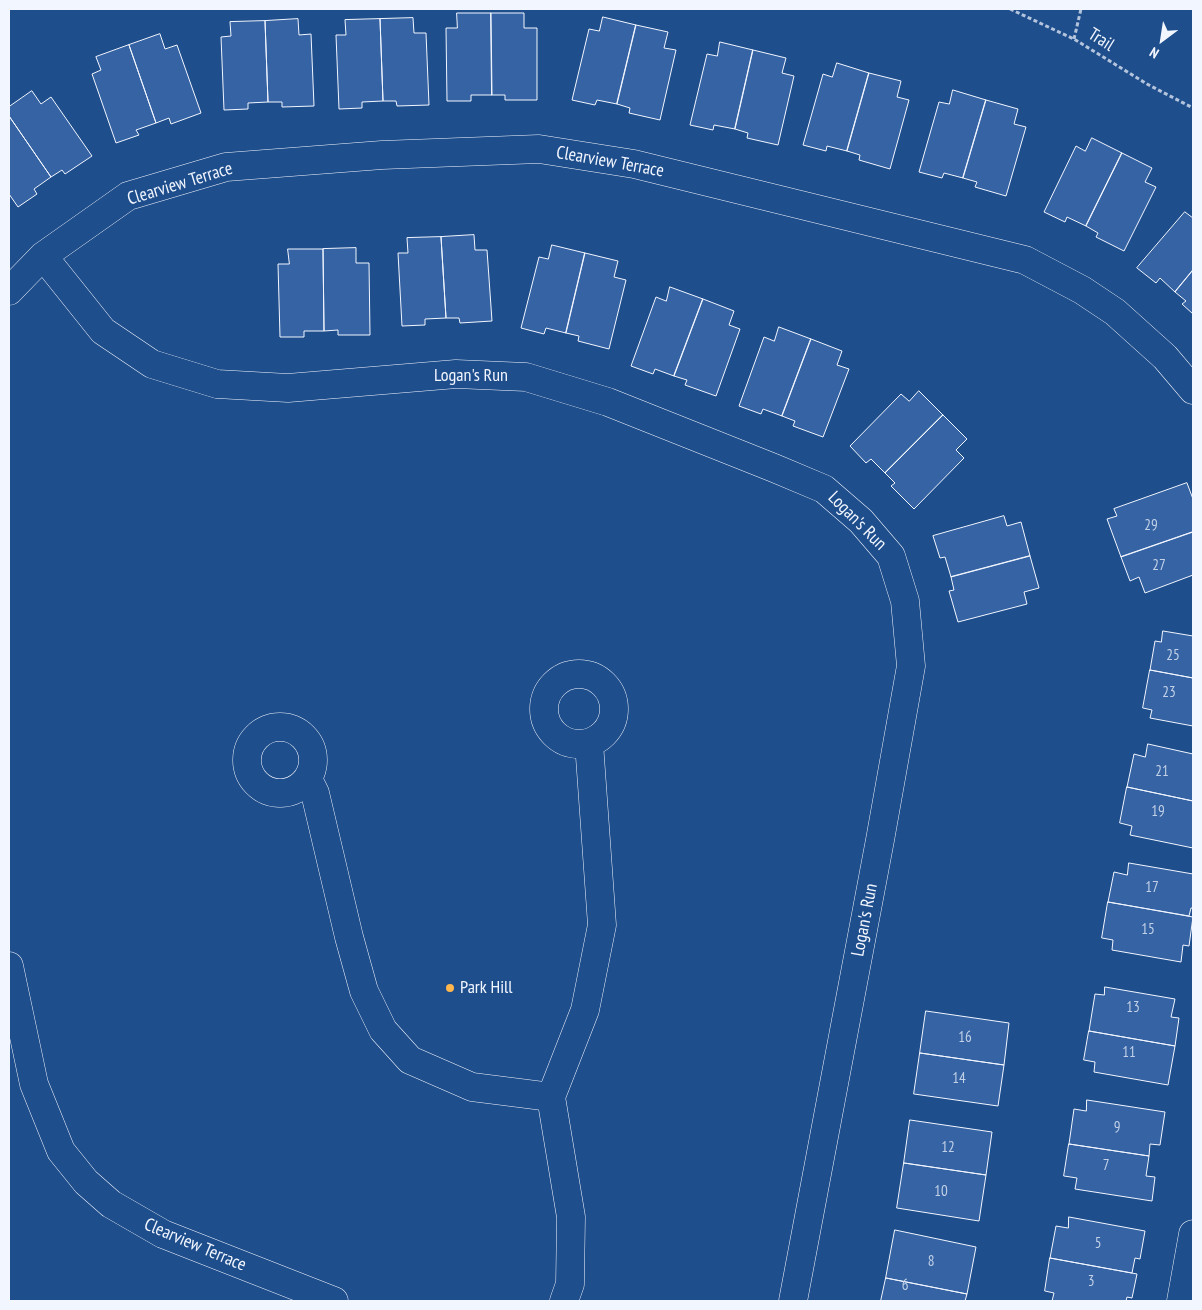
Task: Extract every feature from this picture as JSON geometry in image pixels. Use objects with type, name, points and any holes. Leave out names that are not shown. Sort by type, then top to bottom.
[{"type":"street","name":"Clearview Terrace","points":[[9,291],[43,256],[128,196],[226,168],[382,155],[539,150],[634,164],[1025,260],[1082,290],[1115,312],[1165,357],[1193,390]]},
{"type":"street","name":"Logan's Run","points":[[43,256],[103,331],[152,364],[217,384],[288,388],[456,374],[526,377],[608,402],[824,489],[861,521],[891,556],[905,602],[911,666],[793,1301]]},
{"type":"street","points":[[564,1301],[570,1284],[571,1217],[551,1097],[585,1010],[602,925],[589,744]]},
{"type":"street","points":[[308,779],[315,793],[349,937],[364,991],[383,1030],[410,1060],[472,1087],[551,1097]]},
{"type":"street","name":"Clearview Terrace","points":[[9,966],[34,1084],[61,1151],[86,1182],[111,1204],[163,1234],[334,1301]]},
{"type":"street","points":[[1181,1301],[1193,1234]]},
{"type":"path","name":"Trail","points":[[1010,9],[1074,39],[1147,84],[1193,108]]},
{"type":"path","name":"Trail","points":[[1074,39],[1082,9]]},
{"type":"building","points":[[457,13],[491,13],[492,95],[471,95],[471,101],[447,101],[446,28],[457,28]]},
{"type":"building","points":[[491,13],[524,13],[524,28],[537,28],[537,100],[505,100],[505,95],[492,95]]},
{"type":"building","points":[[603,17],[636,25],[617,104],[597,100],[595,105],[572,100],[589,29],[599,31]]},
{"type":"building","points":[[413,18],[414,33],[426,33],[429,105],[397,106],[396,101],[383,101],[380,19]]},
{"type":"building","points":[[298,19],[299,35],[311,34],[314,106],[282,107],[282,102],[268,102],[265,21]]},
{"type":"building","points":[[380,19],[383,101],[362,102],[362,108],[339,109],[336,35],[346,35],[345,20]]},
{"type":"building","points":[[265,21],[268,102],[248,103],[248,109],[224,110],[221,37],[231,36],[230,22]]},
{"type":"building","points":[[636,25],[668,32],[664,48],[676,50],[660,120],[629,113],[630,108],[617,104]]},
{"type":"building","points":[[160,34],[165,49],[177,45],[201,113],[171,124],[169,118],[156,123],[129,45]]},
{"type":"building","points":[[720,42],[753,50],[735,129],[714,125],[713,130],[690,125],[707,54],[717,56]]},
{"type":"building","points":[[129,45],[156,123],[136,130],[139,135],[116,143],[92,74],[101,70],[96,57]]},
{"type":"building","points":[[753,50],[786,58],[782,73],[794,76],[778,145],[747,138],[748,133],[735,129]]},
{"type":"building","points":[[837,63],[869,73],[847,151],[827,146],[826,151],[803,145],[823,74],[832,77]]},
{"type":"building","points":[[869,73],[901,81],[897,97],[909,100],[890,169],[859,160],[860,155],[847,151]]},
{"type":"building","points":[[953,90],[986,100],[963,178],[944,173],[942,178],[919,172],[939,102],[949,104]]},
{"type":"building","points":[[32,91],[41,104],[51,97],[92,156],[65,174],[62,170],[51,177],[9,116],[9,107]]},
{"type":"building","points":[[986,100],[1018,109],[1014,124],[1026,127],[1006,196],[975,187],[977,182],[963,178]]},
{"type":"building","points":[[9,116],[51,177],[34,189],[37,194],[18,207],[9,194]]},
{"type":"building","points":[[1092,138],[1122,153],[1086,226],[1067,217],[1065,222],[1044,212],[1076,146],[1085,151]]},
{"type":"building","points":[[1122,153],[1152,168],[1145,182],[1156,187],[1124,251],[1096,237],[1098,233],[1086,226]]},
{"type":"building","points":[[1185,212],[1193,218],[1193,270],[1175,292],[1160,278],[1156,283],[1137,268]]},
{"type":"building","points":[[474,235],[475,250],[487,250],[492,321],[460,323],[459,318],[446,318],[441,237]]},
{"type":"building","points":[[441,237],[446,318],[425,319],[425,325],[402,326],[398,253],[408,253],[407,238]]},
{"type":"building","points":[[552,245],[585,253],[566,333],[546,328],[544,334],[521,328],[539,257],[548,259]]},
{"type":"building","points":[[356,248],[356,263],[369,263],[370,335],[338,335],[338,330],[324,331],[323,249]]},
{"type":"building","points":[[288,249],[323,249],[324,331],[304,331],[304,337],[280,337],[278,264],[289,264]]},
{"type":"building","points":[[585,253],[618,261],[614,277],[626,280],[609,349],[578,341],[579,336],[566,333]]},
{"type":"building","points":[[1193,270],[1193,314],[1182,304],[1186,301],[1175,292]]},
{"type":"building","points":[[670,287],[703,299],[674,376],[655,369],[653,374],[631,366],[656,297],[666,301]]},
{"type":"building","points":[[703,299],[734,311],[729,325],[740,329],[716,396],[685,385],[687,380],[674,376]]},
{"type":"building","points":[[779,327],[811,339],[782,416],[763,409],[761,414],[739,406],[764,337],[774,341]]},
{"type":"building","points":[[811,339],[842,351],[837,365],[849,369],[823,437],[793,426],[795,421],[782,416]]},
{"type":"building","points":[[919,391],[943,415],[885,473],[871,459],[866,463],[850,446],[901,394],[909,401]]},
{"type":"building","points":[[943,415],[967,439],[956,450],[964,458],[914,509],[891,486],[895,483],[885,473]]},
{"type":"building","points":[[1187,483],[1193,499],[1193,532],[1121,557],[1107,519],[1117,516],[1114,509]]},
{"type":"building","points":[[1004,516],[1007,526],[1021,522],[1030,556],[951,577],[945,557],[940,558],[933,536]]},
{"type":"building","points":[[1193,532],[1193,575],[1145,593],[1139,577],[1130,581],[1121,557]]},
{"type":"building","points":[[1030,556],[1039,588],[1024,592],[1027,604],[958,622],[949,591],[954,590],[951,577]]},
{"type":"building","points":[[1163,631],[1193,636],[1193,678],[1150,670],[1155,641],[1161,642]]},
{"type":"building","points":[[1150,670],[1193,678],[1193,726],[1150,718],[1152,710],[1143,708]]},
{"type":"building","points":[[1148,744],[1193,754],[1193,801],[1127,787],[1134,754],[1145,757]]},
{"type":"building","points":[[1127,787],[1193,801],[1193,848],[1130,835],[1132,826],[1120,823]]},
{"type":"building","points":[[1129,863],[1193,874],[1193,908],[1191,908],[1189,916],[1108,902],[1114,872],[1127,875]]},
{"type":"building","points":[[1108,902],[1193,917],[1189,946],[1183,945],[1181,962],[1112,950],[1113,940],[1102,938]]},
{"type":"building","points":[[1105,987],[1175,999],[1171,1017],[1179,1018],[1175,1046],[1089,1031],[1095,994],[1104,995]]},
{"type":"building","points":[[926,1011],[1009,1023],[1004,1065],[920,1053]]},
{"type":"building","points":[[1089,1031],[1175,1046],[1168,1085],[1094,1072],[1095,1062],[1084,1060]]},
{"type":"building","points":[[920,1053],[1004,1065],[998,1106],[914,1094]]},
{"type":"building","points":[[1087,1100],[1165,1112],[1160,1145],[1150,1144],[1149,1156],[1069,1144],[1074,1109],[1086,1111]]},
{"type":"building","points":[[910,1120],[992,1132],[986,1175],[904,1163]]},
{"type":"building","points":[[1069,1144],[1149,1156],[1146,1176],[1155,1177],[1152,1201],[1075,1189],[1077,1178],[1064,1176]]},
{"type":"building","points":[[904,1163],[986,1175],[979,1221],[897,1208]]},
{"type":"building","points":[[1069,1217],[1145,1231],[1140,1259],[1135,1258],[1132,1273],[1050,1258],[1056,1226],[1068,1228]]},
{"type":"building","points":[[895,1230],[976,1247],[967,1294],[886,1278]]},
{"type":"building","points":[[1050,1258],[1137,1274],[1132,1298],[1127,1297],[1126,1301],[1052,1301],[1054,1293],[1045,1291]]},
{"type":"building","points":[[886,1278],[967,1294],[965,1301],[881,1301]]},
{"type":"place","name":"Park Hill","points":[[450,988]]}]
